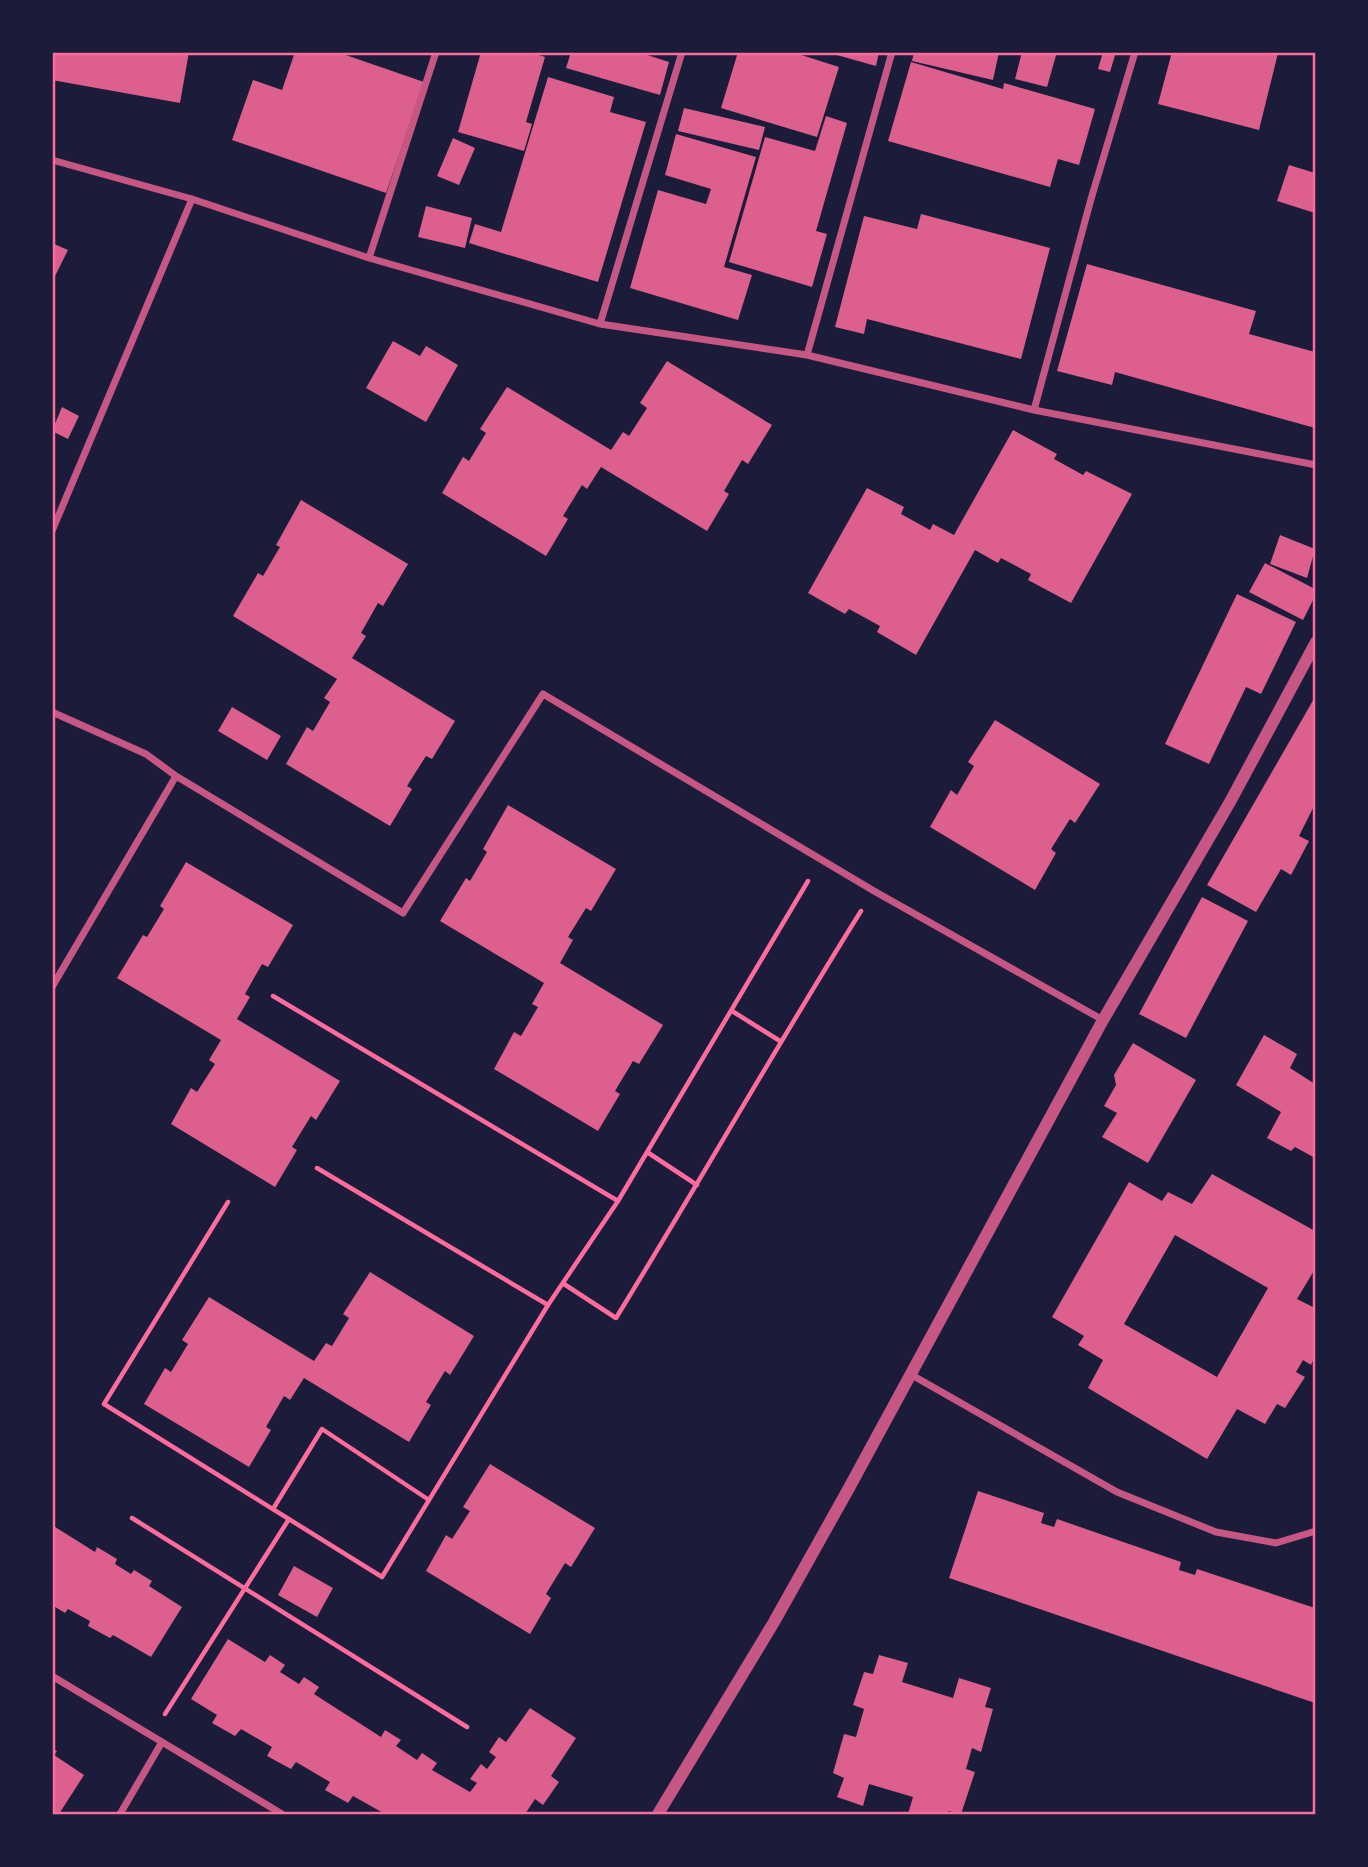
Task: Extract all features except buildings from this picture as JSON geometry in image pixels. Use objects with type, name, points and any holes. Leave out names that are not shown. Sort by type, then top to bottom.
[{"type":"street","points":[[369,258],[436,52]]},
{"type":"street","points":[[600,324],[682,52]]},
{"type":"street","points":[[807,355],[892,52]]},
{"type":"street","points":[[1034,410],[1091,199],[1135,52]]},
{"type":"street","points":[[52,160],[192,199],[369,258],[600,324],[807,355],[1034,410],[1315,465]]},
{"type":"street","points":[[52,531],[192,199]]},
{"type":"street","points":[[658,1815],[774,1622],[1103,1020],[1230,802],[1315,642]]},
{"type":"street","points":[[52,712],[146,754],[176,776],[403,913],[543,694],[874,891],[1103,1020]]},
{"type":"street","points":[[52,987],[176,776]]},
{"type":"street","points":[[910,1374],[1117,1492],[1216,1532],[1276,1543],[1315,1531]]},
{"type":"street","points":[[52,1676],[282,1815]]},
{"type":"street","points":[[120,1815],[162,1742]]},
{"type":"path","points":[[228,1202],[104,1404],[382,1577],[548,1305],[618,1201],[821,859]]},
{"type":"path","points":[[564,1284],[616,1318],[780,1041],[874,891]]},
{"type":"path","points":[[273,996],[618,1201]]},
{"type":"path","points":[[732,1011],[780,1041]]},
{"type":"path","points":[[647,1152],[697,1185]]},
{"type":"path","points":[[317,1168],[548,1305]]},
{"type":"path","points":[[273,1509],[322,1429],[429,1500]]},
{"type":"path","points":[[132,1518],[467,1727]]},
{"type":"path","points":[[152,1736],[289,1519]]}]
